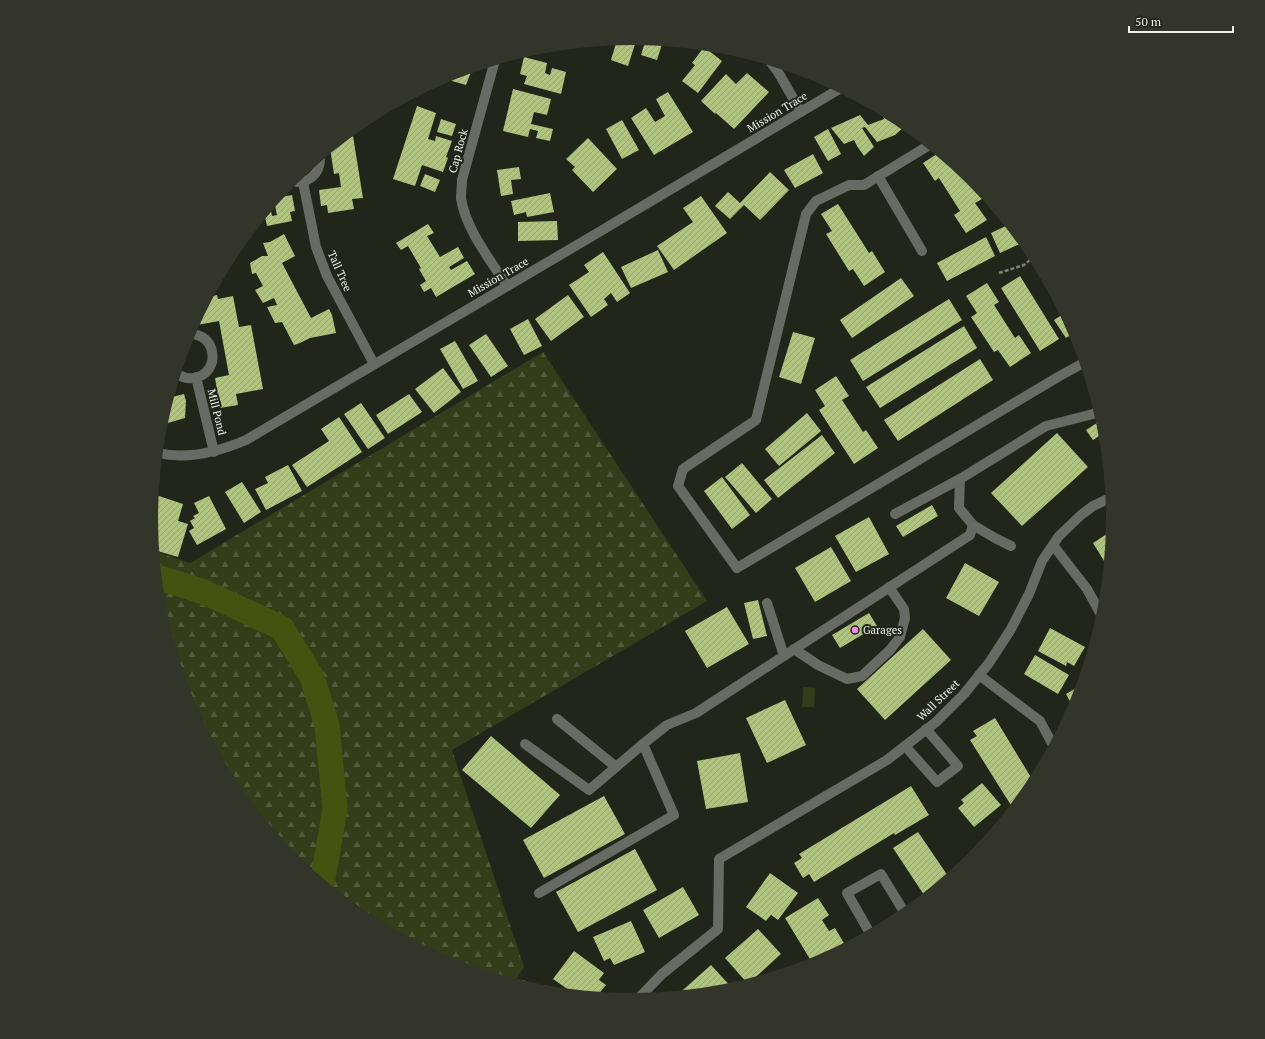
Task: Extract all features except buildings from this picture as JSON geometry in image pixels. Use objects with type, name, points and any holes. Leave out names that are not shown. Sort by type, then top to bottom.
[{"type":"street","name":"Cap Rock","points":[[493,66],[462,180],[461,198],[466,216],[475,235],[507,286]]},
{"type":"street","points":[[774,67],[801,112]]},
{"type":"street","name":"Mission Trace","points":[[163,454],[172,456],[187,456],[214,452],[246,440],[836,91]]},
{"type":"street","points":[[926,147],[864,184],[849,185],[816,201],[806,214],[756,420],[682,469],[678,486],[737,568],[923,456],[1081,364]]},
{"type":"street","points":[[300,182],[308,180],[317,172],[320,167],[320,163]]},
{"type":"street","points":[[878,176],[922,251]]},
{"type":"street","name":"Tall Tree","points":[[303,182],[316,248],[334,290],[374,364]]},
{"type":"street","name":"Mill Pond","points":[[181,375],[190,378],[196,377],[206,372],[210,368],[212,362],[212,351],[210,345],[202,337],[196,334]]},
{"type":"street","name":"Mill Pond","points":[[196,377],[214,452]]},
{"type":"street","points":[[895,514],[960,479],[1046,426],[1095,413]]},
{"type":"street","points":[[960,479],[958,508],[973,525],[1011,546]]},
{"type":"street","name":"Wall Street","points":[[643,994],[662,974],[718,929],[719,859],[887,760],[936,722],[964,694],[989,663],[1029,594],[1042,562],[1053,545],[1069,525],[1093,506],[1106,500]]},
{"type":"street","points":[[525,744],[589,790],[667,725],[696,713],[889,588],[970,535],[973,525]]},
{"type":"street","points":[[1053,545],[1087,589],[1098,610]]},
{"type":"street","points":[[794,649],[818,665],[847,679],[862,676],[890,650],[900,637],[905,618],[904,609],[889,588]]},
{"type":"street","points":[[768,603],[784,656]]},
{"type":"street","points":[[979,675],[1040,721],[1051,742]]},
{"type":"street","points":[[557,719],[616,767]]},
{"type":"street","points":[[905,746],[937,782],[958,766],[926,729]]},
{"type":"street","points":[[539,893],[674,815],[643,744]]},
{"type":"street","points":[[869,931],[846,893],[881,874],[903,909]]},
{"type":"path","points":[[999,273],[1024,265],[1030,260]]},
{"type":"green space","points":[[543,352],[707,601],[452,750],[524,967],[516,979],[480,969],[451,958],[395,930],[369,914],[344,896],[297,855],[256,808],[238,783],[207,729],[183,672],[174,642],[167,612],[159,553],[190,563]]},
{"type":"green space","points":[[803,687],[815,688],[814,707],[802,707]]},
{"type":"waterway","points":[[162,579],[204,592],[282,628],[312,677],[327,725],[335,809],[323,878]]},
{"type":"place","name":"Garages","points":[[855,630]]}]
